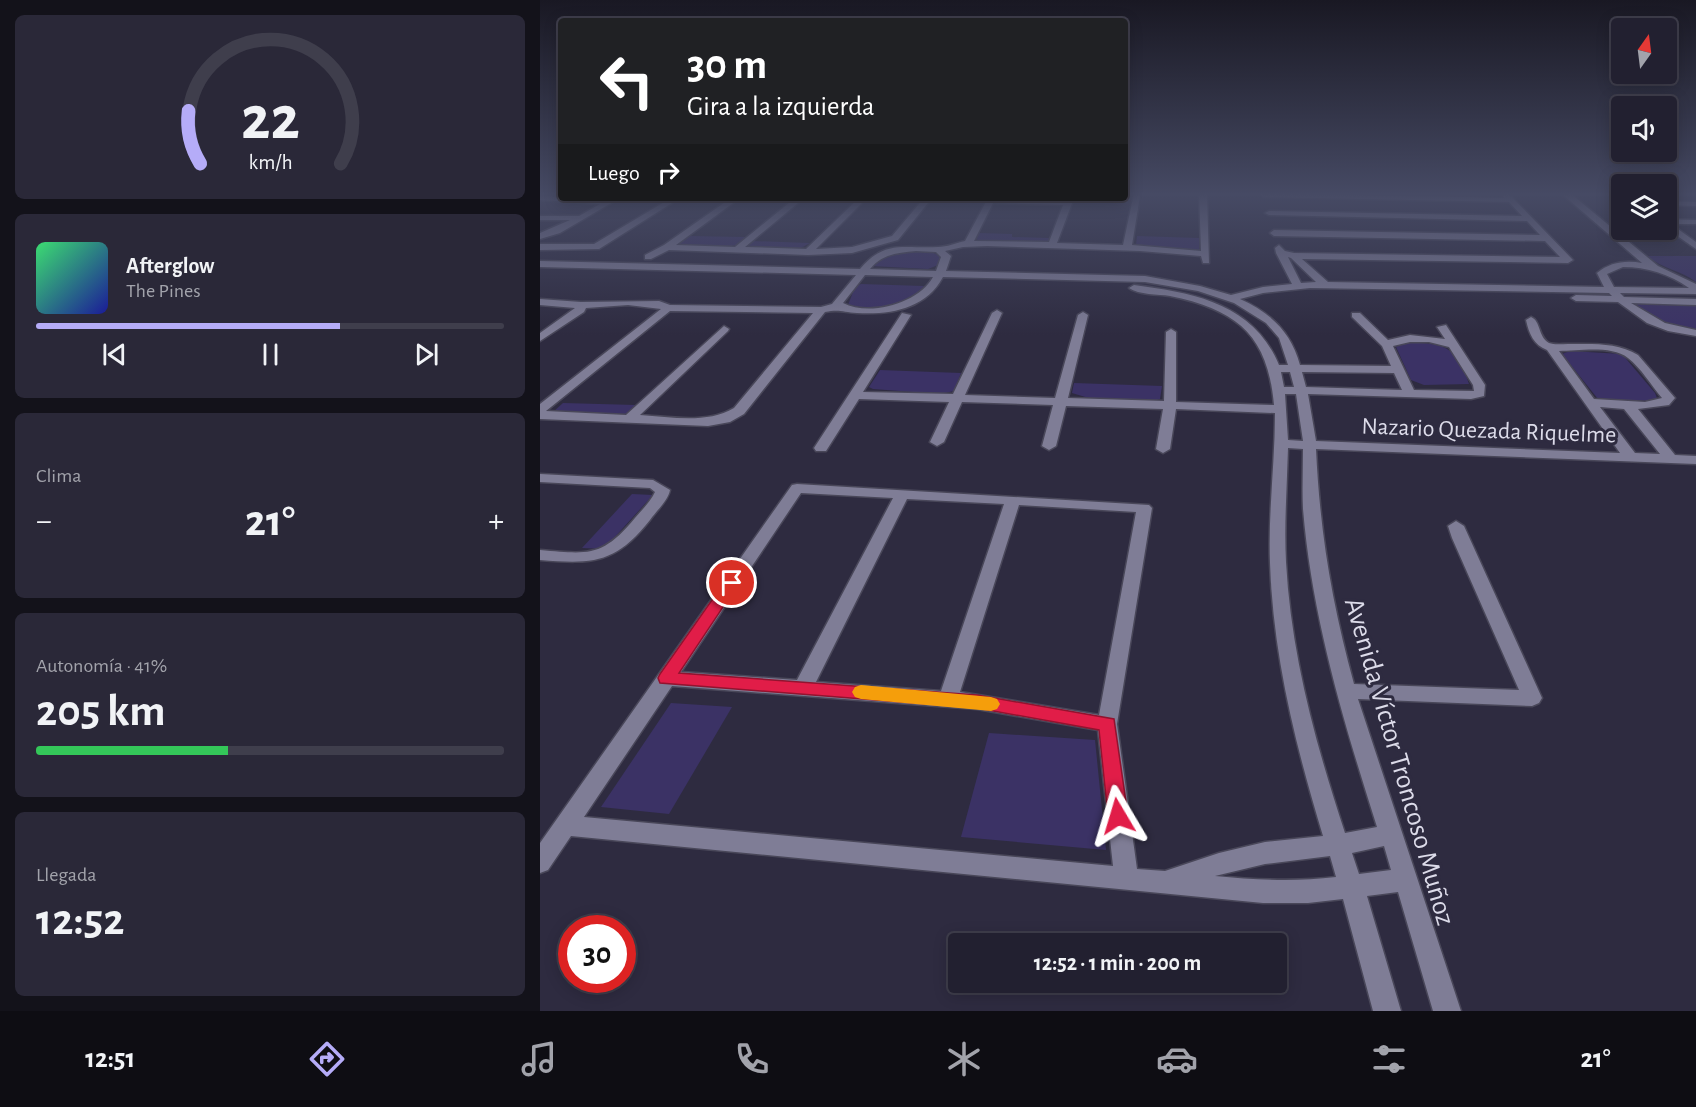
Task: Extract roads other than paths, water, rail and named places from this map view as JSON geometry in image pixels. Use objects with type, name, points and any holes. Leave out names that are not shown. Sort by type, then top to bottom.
[{"type":"street","points":[[540,247],[584,249],[598,246],[607,240]]},
{"type":"street","points":[[648,257],[677,240]]},
{"type":"street","points":[[736,250],[748,240]]},
{"type":"street","points":[[808,252],[820,240]]},
{"type":"street","points":[[668,247],[842,251],[888,240]]},
{"type":"street","points":[[1052,245],[1054,240]]},
{"type":"street","points":[[1127,247],[1128,240]]},
{"type":"street","points":[[839,306],[838,300],[873,258],[884,253],[916,248],[938,250],[969,244],[1052,245],[1127,247],[1205,258],[1204,240]]},
{"type":"street","points":[[1276,240],[1280,253],[1298,286]]},
{"type":"street","points":[[1356,240],[1568,260],[1550,240]]},
{"type":"street","points":[[1420,240],[1425,247]]},
{"type":"street","points":[[1280,253],[1294,256],[1518,240]]},
{"type":"street","points":[[1621,240],[1654,268]]},
{"type":"street","points":[[869,246],[884,253]]},
{"type":"street","points":[[540,302],[581,305],[659,304],[668,308],[821,310],[839,306],[879,310],[905,306],[927,294],[938,277],[946,256],[938,250]]},
{"type":"street","points":[[1294,256],[1325,285]]},
{"type":"street","name":"Avenida Víctor Troncoso Muñoz","points":[[541,265],[938,277],[1135,288],[1223,304],[1266,319],[1283,335],[1296,368],[1310,445],[1309,474],[1315,535],[1331,625],[1347,691],[1447,1011]]},
{"type":"street","points":[[1696,290],[1678,276],[1654,268],[1626,265],[1607,268],[1602,276],[1621,300],[1638,315],[1651,322],[1696,333]]},
{"type":"street","points":[[1223,304],[1298,286],[1325,285],[1696,290]]},
{"type":"street","points":[[1223,304],[1270,294],[1322,290],[1526,294],[1696,302]]},
{"type":"street","name":"Avenida Víctor Troncoso Muñoz","points":[[1223,304],[1264,344],[1273,368],[1281,444],[1277,530],[1284,623],[1306,738],[1375,961],[1387,1011]]},
{"type":"street","points":[[540,338],[580,310],[581,305]]},
{"type":"street","points":[[540,410],[668,308]]},
{"type":"street","points":[[540,415],[708,422],[731,417],[739,411],[821,310]]},
{"type":"street","points":[[937,442],[997,312]]},
{"type":"street","points":[[821,448],[906,315]]},
{"type":"street","points":[[1049,446],[1083,315]]},
{"type":"street","points":[[1356,315],[1387,345],[1410,394]]},
{"type":"street","points":[[1243,323],[1266,319]]},
{"type":"street","points":[[1531,320],[1534,332],[1541,342],[1553,348],[1610,348],[1626,352],[1634,357],[1669,398],[1669,401],[1659,405],[1589,403]]},
{"type":"street","points":[[1442,327],[1448,332],[1449,343]]},
{"type":"street","points":[[629,419],[724,328]]},
{"type":"street","points":[[1163,449],[1170,406],[1171,332]]},
{"type":"street","points":[[1277,390],[1471,395],[1480,393],[1479,385],[1456,347],[1449,343],[1404,340],[1387,345]]},
{"type":"street","points":[[1553,348],[1552,352],[1630,458]]},
{"type":"street","points":[[1273,368],[1398,370]]},
{"type":"street","points":[[855,395],[1279,409]]},
{"type":"street","points":[[1627,404],[1671,459]]},
{"type":"street","name":"Nazario Quezada Riquelme","points":[[1281,444],[1696,460]]},
{"type":"street","points":[[540,478],[654,484],[662,488],[662,495],[607,553],[591,558],[540,555]]},
{"type":"street","points":[[540,862],[797,488],[1144,508],[1107,724],[1126,878]]},
{"type":"street","points":[[803,688],[902,494]]},
{"type":"street","points":[[948,699],[1013,501]]},
{"type":"street","points":[[1347,691],[1532,698],[1456,526]]},
{"type":"street","points":[[666,678],[948,699],[1107,724]]},
{"type":"street","points":[[565,825],[1263,892],[1308,892],[1405,880]]},
{"type":"street","points":[[1167,881],[1219,864],[1265,853],[1338,845],[1390,834]]}]
